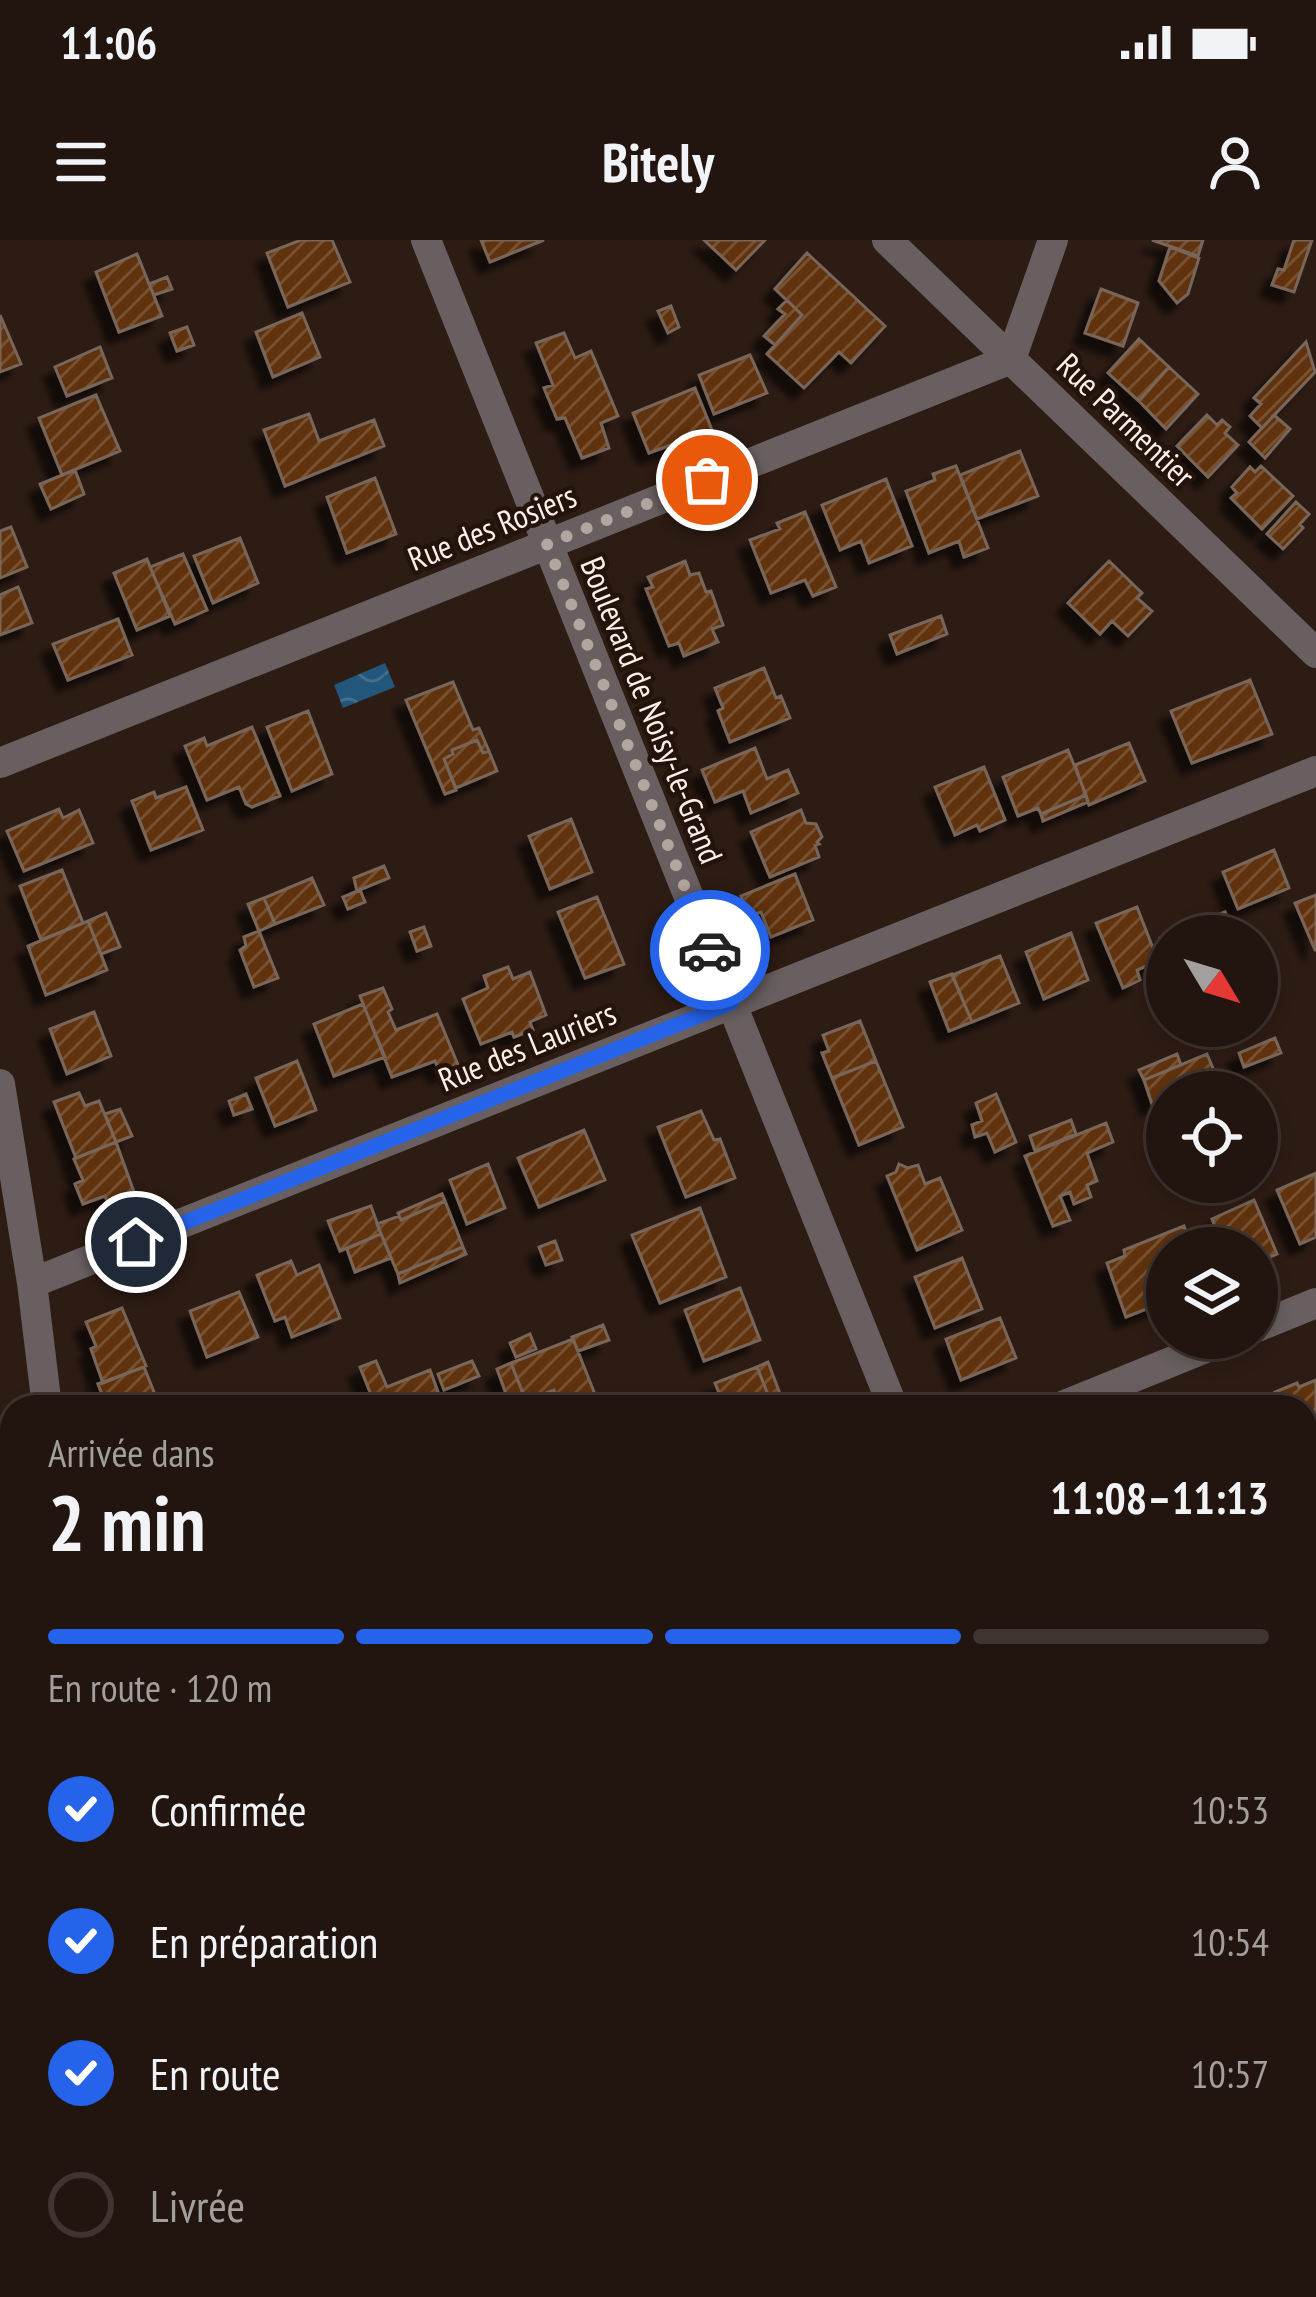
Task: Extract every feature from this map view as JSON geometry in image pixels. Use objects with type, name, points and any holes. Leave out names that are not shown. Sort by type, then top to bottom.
[{"type":"street","name":"Boulevard de Noisy-le-Grand","points":[[426,240],[888,1395]]},
{"type":"street","name":"Rue Parmentier","points":[[887,240],[1316,653]]},
{"type":"street","points":[[1011,359],[1053,240]]},
{"type":"street","name":"Rue des Rosiers","points":[[0,763],[1011,359]]},
{"type":"street","name":"Rue des Lauriers","points":[[32,1283],[1316,771]]},
{"type":"street","points":[[0,1084],[46,1395]]},
{"type":"street","points":[[1278,1319],[1316,1304]]},
{"type":"street","points":[[1090,1395],[1178,1359]]},
{"type":"water","points":[[385,663],[395,687],[343,708],[334,685]]},
{"type":"building","points":[[301,240],[332,240],[350,282],[288,307],[267,253]]},
{"type":"building","points":[[481,240],[544,240],[490,262]]},
{"type":"building","points":[[704,240],[765,240],[736,270]]},
{"type":"building","points":[[1152,240],[1203,240],[1198,256]]},
{"type":"building","points":[[1294,240],[1312,240],[1294,292],[1272,285],[1278,269],[1284,270]]},
{"type":"building","points":[[1170,247],[1199,258],[1188,294],[1177,303],[1159,281]]},
{"type":"building","points":[[807,253],[885,326],[851,363],[839,352],[804,388],[767,354],[802,315],[775,289]]},
{"type":"building","points":[[137,254],[162,316],[119,332],[96,272]]},
{"type":"building","points":[[167,277],[172,289],[154,295],[149,284]]},
{"type":"building","points":[[1101,289],[1138,303],[1123,346],[1085,333]]},
{"type":"building","points":[[787,300],[802,315],[775,345],[764,336],[785,314],[778,309]]},
{"type":"building","points":[[671,306],[679,327],[668,333],[658,311]]},
{"type":"building","points":[[302,313],[320,357],[273,377],[256,332]]},
{"type":"building","points":[[0,315],[21,364],[0,372]]},
{"type":"building","points":[[187,327],[194,345],[177,351],[170,333]]},
{"type":"building","points":[[564,333],[575,358],[591,351],[618,416],[601,423],[609,448],[582,458],[565,418],[557,419],[544,388],[553,385],[536,343]]},
{"type":"building","points":[[1139,339],[1169,367],[1139,401],[1108,373]]},
{"type":"building","points":[[1306,342],[1315,372],[1262,428],[1250,416],[1261,404],[1254,398]]},
{"type":"building","points":[[100,347],[112,378],[67,396],[55,367]]},
{"type":"building","points":[[750,355],[767,393],[714,414],[699,375]]},
{"type":"building","points":[[1169,367],[1198,394],[1166,429],[1139,401]]},
{"type":"building","points":[[695,388],[712,430],[649,453],[633,413]]},
{"type":"building","points":[[96,395],[120,451],[62,475],[39,418]]},
{"type":"building","points":[[309,414],[319,441],[374,420],[384,446],[285,486],[264,430]]},
{"type":"building","points":[[1207,415],[1217,425],[1222,420],[1230,427],[1225,433],[1238,445],[1208,477],[1177,446]]},
{"type":"building","points":[[1274,415],[1290,429],[1265,458],[1249,442]]},
{"type":"building","points":[[1020,451],[1038,496],[977,519],[960,475]]},
{"type":"building","points":[[956,466],[988,548],[964,557],[959,541],[929,553],[906,491]]},
{"type":"building","points":[[1261,466],[1293,496],[1262,529],[1231,498],[1237,493],[1232,487],[1250,467],[1255,472]]},
{"type":"building","points":[[75,470],[84,494],[51,509],[40,484]]},
{"type":"building","points":[[375,478],[396,534],[347,553],[327,497]]},
{"type":"building","points":[[886,479],[912,546],[869,563],[861,541],[840,550],[822,505]]},
{"type":"building","points":[[1296,502],[1309,514],[1283,549],[1267,534]]},
{"type":"building","points":[[805,512],[836,587],[813,596],[805,580],[771,593],[750,540],[780,529],[777,523]]},
{"type":"building","points":[[11,527],[27,567],[0,578],[0,531]]},
{"type":"building","points":[[240,538],[258,583],[213,603],[194,556]]},
{"type":"building","points":[[183,554],[207,610],[175,624],[150,567]]},
{"type":"building","points":[[147,559],[170,616],[137,630],[114,573]]},
{"type":"building","points":[[685,561],[690,575],[699,573],[706,592],[711,591],[723,625],[712,629],[718,642],[684,656],[679,643],[669,646],[646,589],[653,587],[648,577]]},
{"type":"building","points":[[1109,561],[1142,593],[1137,598],[1152,611],[1128,636],[1112,621],[1100,634],[1068,603]]},
{"type":"building","points":[[18,587],[32,623],[0,635],[0,595]]},
{"type":"building","points":[[941,616],[947,634],[897,654],[890,635]]},
{"type":"building","points":[[118,619],[132,655],[68,680],[53,644]]},
{"type":"building","points":[[764,668],[790,718],[730,742],[715,688]]},
{"type":"building","points":[[1250,680],[1272,734],[1192,763],[1171,711]]},
{"type":"building","points":[[453,682],[473,730],[479,728],[489,751],[483,753],[477,740],[452,750],[444,759],[456,790],[445,794],[406,700]]},
{"type":"building","points":[[308,711],[332,774],[292,791],[267,727]]},
{"type":"building","points":[[252,727],[280,796],[252,807],[239,787],[207,800],[185,746],[204,738],[207,746]]},
{"type":"building","points":[[477,740],[483,753],[489,751],[497,771],[456,788],[444,759],[452,750]]},
{"type":"building","points":[[1129,743],[1145,781],[1089,805],[1075,765]]},
{"type":"building","points":[[755,748],[767,779],[788,770],[798,793],[751,813],[743,791],[715,802],[702,770]]},
{"type":"building","points":[[1068,750],[1086,795],[1041,814],[1038,808],[1018,816],[1003,777]]},
{"type":"building","points":[[984,767],[1005,820],[955,835],[935,787]]},
{"type":"building","points":[[186,787],[203,830],[151,850],[132,801]]},
{"type":"building","points":[[1086,795],[1088,802],[1043,821],[1041,814]]},
{"type":"building","points":[[59,809],[63,818],[79,810],[93,843],[24,871],[7,831]]},
{"type":"building","points":[[801,810],[806,823],[816,824],[822,837],[815,845],[819,857],[770,877],[751,832]]},
{"type":"building","points":[[571,819],[592,872],[550,889],[529,836]]},
{"type":"building","points":[[1274,850],[1289,888],[1238,909],[1223,872]]},
{"type":"building","points":[[384,866],[389,878],[357,891],[354,878]]},
{"type":"building","points":[[62,870],[83,923],[41,940],[20,886]]},
{"type":"building","points":[[795,874],[813,920],[771,937],[761,912],[749,916],[741,896]]},
{"type":"building","points":[[312,878],[324,905],[275,924],[264,898]]},
{"type":"building","points":[[360,890],[365,902],[348,909],[343,897]]},
{"type":"building","points":[[1316,895],[1316,950],[1315,950],[1295,903]]},
{"type":"building","points":[[597,897],[624,964],[585,978],[558,912]]},
{"type":"building","points":[[264,898],[275,924],[259,931],[248,904]]},
{"type":"building","points":[[1137,907],[1146,930],[1146,966],[1137,970],[1140,980],[1123,988],[1096,923]]},
{"type":"building","points":[[106,913],[120,947],[101,954],[88,921]]},
{"type":"building","points":[[88,921],[107,970],[46,995],[28,946]]},
{"type":"building","points":[[424,927],[431,946],[417,951],[410,932]]},
{"type":"building","points":[[259,931],[278,978],[254,987],[240,950],[246,946],[244,937]]},
{"type":"building","points":[[1071,933],[1088,980],[1044,999],[1026,952]]},
{"type":"building","points":[[1000,956],[1019,1003],[972,1022],[952,975]]},
{"type":"building","points":[[508,967],[513,979],[530,972],[546,1015],[530,1022],[533,1030],[481,1044],[463,999],[488,988],[484,976]]},
{"type":"building","points":[[952,974],[972,1022],[949,1031],[930,982]]},
{"type":"building","points":[[383,988],[396,1030],[437,1014],[458,1065],[440,1072],[435,1061],[392,1077],[360,996]]},
{"type":"building","points":[[363,1004],[385,1057],[334,1076],[314,1024]]},
{"type":"building","points":[[94,1012],[111,1056],[67,1074],[50,1029]]},
{"type":"building","points":[[860,1021],[876,1061],[832,1078],[822,1053],[829,1051],[823,1035]]},
{"type":"building","points":[[1278,1046],[1281,1053],[1244,1067],[1239,1053]]},
{"type":"building","points":[[1177,1054],[1181,1065],[1146,1071],[1144,1080],[1139,1070]]},
{"type":"building","points":[[1207,1054],[1214,1071],[1166,1071]]},
{"type":"building","points":[[297,1061],[316,1110],[275,1126],[256,1078]]},
{"type":"building","points":[[876,1061],[903,1127],[859,1145],[832,1078]]},
{"type":"building","points":[[79,1093],[85,1106],[99,1101],[116,1142],[76,1158],[54,1102]]},
{"type":"building","points":[[246,1094],[252,1109],[234,1115],[229,1101]]},
{"type":"building","points":[[996,1094],[1016,1142],[995,1152],[987,1133],[975,1137],[972,1125],[982,1121],[976,1103]]},
{"type":"building","points":[[120,1109],[132,1136],[116,1142],[105,1114]]},
{"type":"building","points":[[701,1111],[714,1140],[720,1139],[735,1178],[686,1197],[658,1127]]},
{"type":"building","points":[[1071,1120],[1076,1134],[1035,1151],[1030,1136]]},
{"type":"building","points":[[1106,1123],[1113,1142],[1087,1153],[1097,1181],[1087,1185],[1091,1197],[1074,1204],[1070,1192],[1060,1196],[1070,1220],[1053,1226],[1025,1156]]},
{"type":"building","points":[[584,1130],[605,1180],[539,1207],[518,1158]]},
{"type":"building","points":[[116,1142],[134,1192],[108,1203],[105,1196],[83,1204],[75,1184],[83,1180],[74,1159]]},
{"type":"building","points":[[488,1164],[505,1208],[467,1224],[450,1180]]},
{"type":"building","points":[[899,1164],[918,1165],[925,1184],[940,1178],[962,1230],[917,1250],[887,1176]]},
{"type":"building","points":[[1316,1173],[1316,1237],[1300,1244],[1278,1190]]},
{"type":"building","points":[[442,1194],[445,1201],[401,1220],[398,1213]]},
{"type":"building","points":[[445,1201],[463,1247],[398,1274],[377,1224],[399,1216],[401,1220]]},
{"type":"building","points":[[1255,1203],[1266,1227],[1215,1227],[1212,1219]]},
{"type":"building","points":[[371,1206],[381,1234],[340,1251],[328,1221]]},
{"type":"building","points":[[700,1208],[726,1277],[660,1303],[632,1235]]},
{"type":"building","points":[[381,1234],[391,1258],[355,1272],[347,1249]]},
{"type":"building","points":[[555,1241],[562,1260],[546,1265],[539,1247]]},
{"type":"building","points":[[1146,1241],[1146,1309],[1126,1317],[1107,1263],[1125,1256],[1124,1250]]},
{"type":"building","points":[[463,1247],[466,1254],[400,1283],[398,1274]]},
{"type":"building","points":[[962,1258],[982,1309],[935,1328],[915,1277]]},
{"type":"building","points":[[291,1261],[297,1275],[319,1265],[340,1318],[292,1337],[285,1317],[275,1321],[257,1275]]},
{"type":"building","points":[[740,1288],[760,1340],[704,1361],[685,1310]]},
{"type":"building","points":[[239,1292],[258,1337],[207,1357],[190,1311]]},
{"type":"building","points":[[122,1308],[146,1366],[103,1383],[86,1322]]},
{"type":"building","points":[[1000,1318],[1016,1358],[961,1380],[946,1339]]},
{"type":"building","points":[[603,1325],[609,1340],[578,1351],[572,1337]]},
{"type":"building","points":[[530,1334],[536,1349],[516,1357],[510,1343]]},
{"type":"building","points":[[573,1339],[595,1395],[556,1395],[554,1390],[524,1395],[511,1363]]},
{"type":"building","points":[[376,1361],[387,1387],[430,1370],[438,1392],[371,1395],[360,1367]]},
{"type":"building","points":[[472,1361],[479,1376],[444,1390],[438,1374]]},
{"type":"building","points":[[768,1362],[780,1395],[768,1395],[757,1367]]},
{"type":"building","points":[[511,1363],[524,1395],[506,1395],[497,1369]]},
{"type":"building","points":[[144,1367],[155,1395],[102,1395],[98,1384]]},
{"type":"building","points":[[757,1367],[768,1395],[720,1395],[715,1383]]},
{"type":"building","points":[[1316,1380],[1316,1395],[1275,1392],[1297,1383],[1299,1387]]},
{"type":"way so far","points":[[707,480],[547,544],[710,950]]},
{"type":"route","points":[[136,1242],[731,1003],[710,950]]}]
